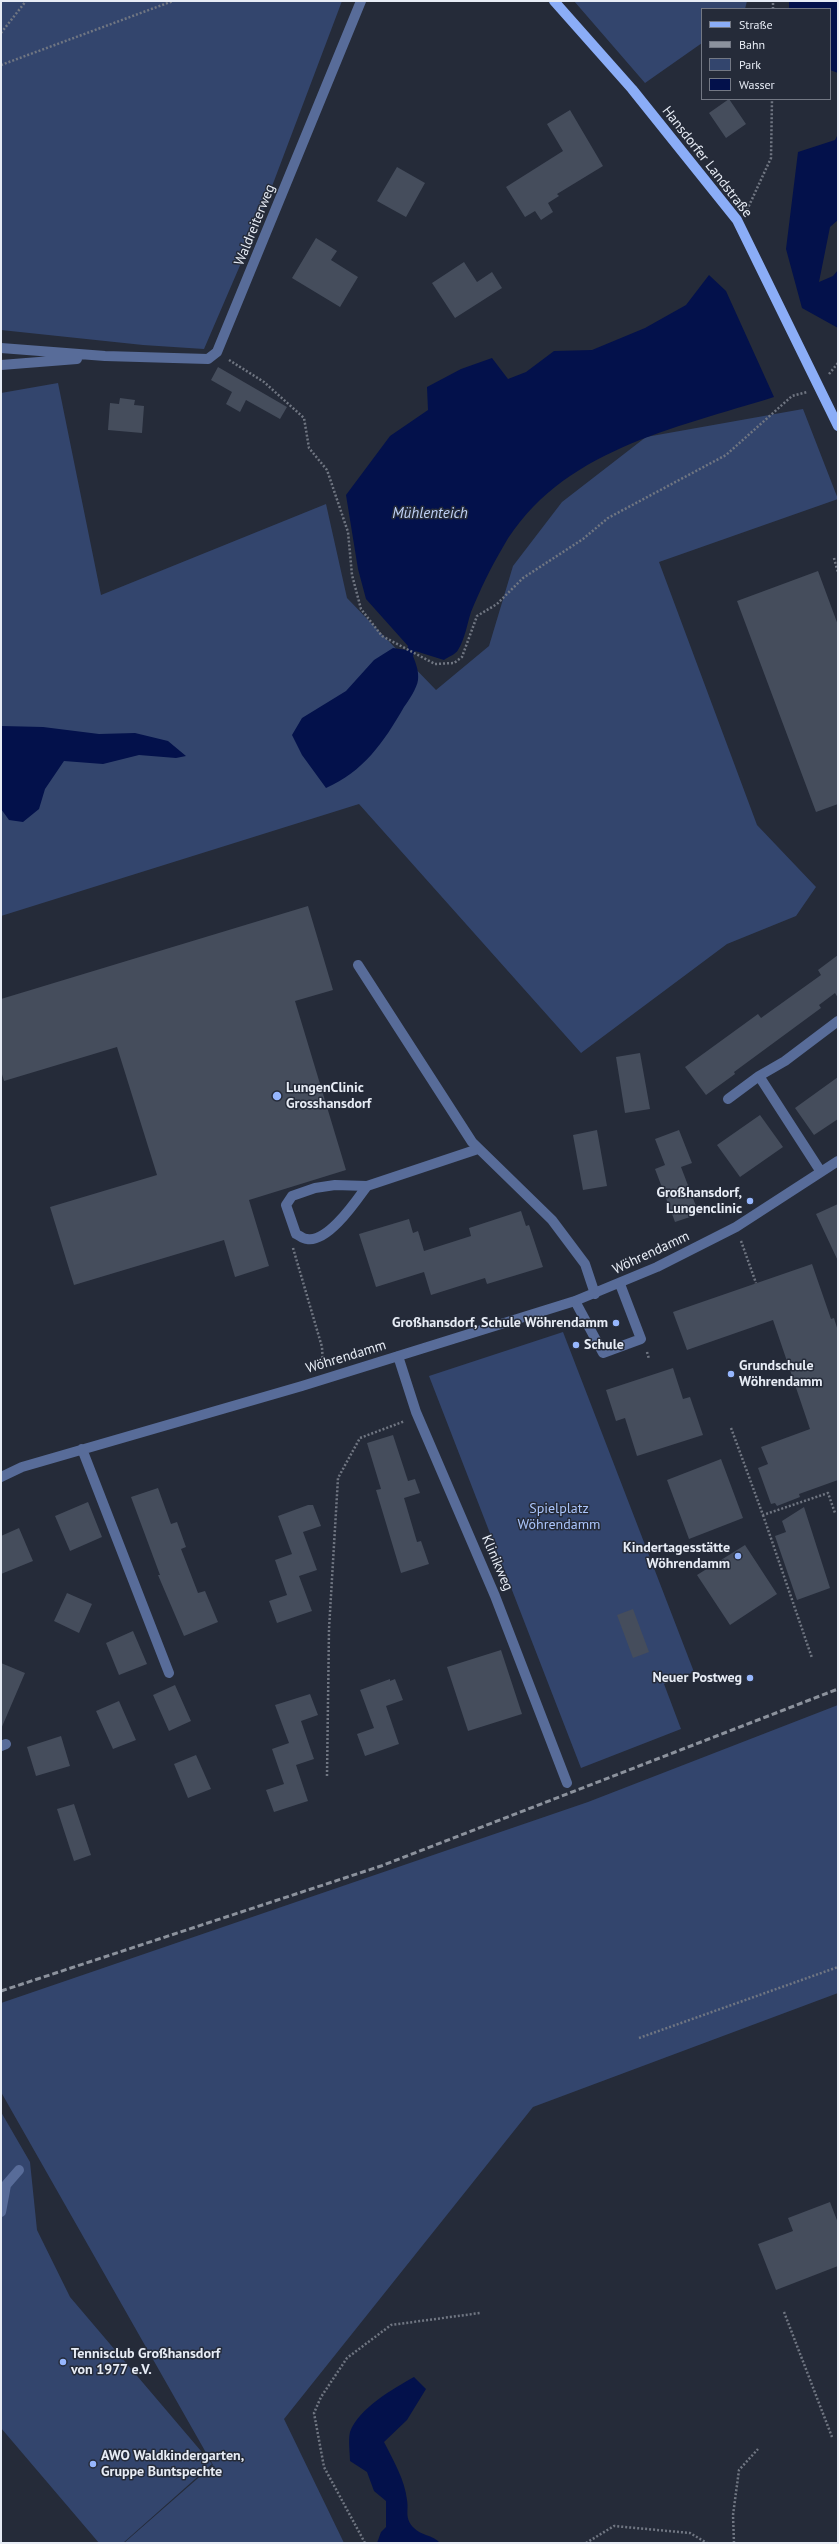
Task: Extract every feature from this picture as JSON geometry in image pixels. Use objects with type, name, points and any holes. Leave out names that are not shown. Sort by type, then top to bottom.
[{"type":"main road","name":"Hansdorfer Landstraße","points":[[554,1],[632,89],[737,220],[838,426]]},
{"type":"street","name":"Waldreiterweg","points":[[217,352],[361,1]]},
{"type":"street","points":[[1,348],[105,356],[208,359],[217,352]]},
{"type":"street","points":[[1,365],[105,356]]},
{"type":"street","points":[[358,965],[478,1149],[552,1220],[585,1264],[595,1294]]},
{"type":"street","points":[[728,1099],[759,1076],[785,1061],[838,1021]]},
{"type":"street","points":[[759,1076],[821,1172]]},
{"type":"street","points":[[367,1186],[342,1219],[319,1237],[307,1239],[296,1234],[286,1205],[292,1196],[315,1188],[335,1185],[367,1186],[478,1149]]},
{"type":"street","name":"Wöhrendamm","points":[[1,1477],[22,1467],[323,1379],[595,1294],[620,1284],[736,1227],[838,1161]]},
{"type":"street","points":[[576,1301],[603,1353],[641,1339],[620,1284]]},
{"type":"street","name":"Klinikweg","points":[[398,1356],[418,1415],[495,1596],[566,1783]]},
{"type":"street","points":[[82,1449],[169,1673]]},
{"type":"street","points":[[1,2212],[6,2185],[19,2170]]},
{"type":"path","points":[[1,33],[26,1]]},
{"type":"path","points":[[1,65],[173,1]]},
{"type":"path","points":[[737,220],[745,214],[772,158],[772,100]]},
{"type":"path","points":[[217,352],[264,382],[304,418],[309,448],[327,470],[348,532],[352,575],[362,609],[382,636],[406,647],[435,664],[454,663],[462,657],[477,616],[497,604],[523,578],[582,539],[608,518],[726,455],[792,396]]},
{"type":"path","points":[[833,367],[838,366]]},
{"type":"path","points":[[834,558],[838,573]]},
{"type":"path","points":[[736,1227],[756,1283]]},
{"type":"path","points":[[291,1243],[322,1346],[323,1379]]},
{"type":"path","points":[[327,1776],[329,1629],[338,1478],[360,1438],[418,1415]]},
{"type":"path","points":[[731,1428],[763,1515],[812,1658]]},
{"type":"path","points":[[763,1515],[828,1493],[835,1513]]},
{"type":"path","points":[[639,2038],[838,1966]]},
{"type":"path","points":[[784,2312],[832,2437]]},
{"type":"path","points":[[364,2543],[324,2467],[314,2413],[321,2397],[347,2358],[391,2325],[480,2313]]},
{"type":"path","points":[[734,2543],[733,2515],[739,2470],[758,2449]]},
{"type":"path","points":[[586,2543],[614,2526],[690,2533],[707,2543]]},
{"type":"green space","points":[[1,1],[342,1],[257,226],[204,349],[143,345],[1,330]]},
{"type":"green space","points":[[574,1],[747,1],[745,8],[701,8],[701,44],[645,83]]},
{"type":"green space","points":[[58,383],[101,595],[326,504],[347,598],[436,690],[489,646],[513,566],[562,502],[646,437],[803,409],[838,499],[659,562],[757,825],[816,887],[796,916],[727,944],[581,1053],[359,804],[1,916],[1,393]]},
{"type":"green space","name":"Spielplatz Wöhrendamm","points":[[563,1332],[694,1672],[664,1684],[681,1729],[581,1768],[429,1376]]},
{"type":"green space","points":[[838,1705],[838,1993],[533,2107],[284,2419],[344,2543],[124,2543],[213,2465],[1,2092],[1,2003],[588,1802]]},
{"type":"green space","name":"Tennisclub Großhansdorf von 1977 e.V.","points":[[1,2112],[30,2162],[37,2230],[70,2297],[212,2464],[123,2543],[99,2543],[1,2428]]},
{"type":"water","points":[[789,1],[838,1],[838,73],[831,70],[831,8],[789,8]]},
{"type":"water","points":[[838,134],[838,220],[830,227],[819,282],[833,276],[838,270],[838,328],[802,308],[786,249],[798,152],[835,140]]},
{"type":"water","name":"Mühlenteich","points":[[709,275],[726,291],[774,397],[698,420],[623,447],[588,465],[555,487],[527,514],[503,547],[478,595],[471,612],[466,631],[457,651],[444,660],[415,651],[413,656],[418,671],[417,683],[389,732],[362,765],[351,774],[326,788],[302,755],[292,735],[302,718],[346,691],[374,660],[393,648],[407,650],[408,646],[366,599],[358,569],[346,495],[390,436],[428,410],[427,387],[461,369],[492,358],[508,379],[526,372],[554,351],[592,350],[645,328],[686,305]]},
{"type":"water","points":[[2,726],[43,727],[99,734],[135,733],[168,741],[186,756],[176,758],[139,755],[103,764],[64,761],[45,789],[39,809],[23,822],[9,820],[1,809]]},
{"type":"water","points":[[414,2377],[426,2389],[407,2420],[384,2442],[404,2485],[409,2521],[417,2530],[434,2538],[440,2543],[377,2543],[381,2532],[386,2527],[386,2501],[374,2491],[367,2472],[350,2461],[349,2435],[354,2423],[369,2407],[387,2393]]},
{"type":"building","points":[[730,100],[746,124],[726,138],[709,113]]},
{"type":"building","points":[[570,110],[603,166],[557,194],[559,196],[548,203],[553,212],[541,220],[535,211],[525,217],[506,187],[563,151],[547,124]]},
{"type":"building","points":[[397,167],[425,183],[406,217],[377,201]]},
{"type":"building","points":[[316,238],[337,251],[331,260],[358,277],[340,307],[292,278]]},
{"type":"building","points":[[464,262],[477,282],[492,272],[502,288],[455,318],[432,283]]},
{"type":"building","points":[[218,367],[287,407],[280,419],[246,400],[240,412],[226,404],[232,392],[211,380]]},
{"type":"building","points":[[120,398],[135,400],[134,405],[144,406],[142,433],[108,430],[110,403],[119,404]]},
{"type":"building","points":[[818,571],[838,625],[838,804],[816,812],[737,601]]},
{"type":"building","points":[[308,906],[333,990],[295,1001],[346,1170],[249,1200],[269,1266],[235,1277],[224,1240],[74,1285],[50,1207],[157,1175],[117,1047],[4,1081],[1,1071],[1,999]]},
{"type":"building","points":[[838,955],[838,998],[835,993],[819,1005],[821,1008],[734,1072],[735,1074],[706,1095],[685,1067],[758,1014],[761,1018],[821,975],[818,970]]},
{"type":"building","points":[[640,1053],[650,1109],[625,1113],[616,1057]]},
{"type":"building","points":[[838,1077],[838,1119],[814,1135],[795,1108]]},
{"type":"building","points":[[760,1115],[783,1147],[740,1177],[717,1145]]},
{"type":"building","points":[[597,1130],[607,1186],[583,1190],[573,1135]]},
{"type":"building","points":[[679,1130],[692,1163],[681,1167],[699,1214],[675,1222],[655,1169],[665,1165],[655,1139]]},
{"type":"building","points":[[838,1204],[838,1261],[816,1214]]},
{"type":"building","points":[[521,1211],[526,1226],[529,1225],[543,1267],[487,1284],[485,1278],[431,1295],[424,1272],[376,1287],[359,1234],[409,1219],[413,1233],[418,1231],[424,1251],[471,1236],[469,1228]]},
{"type":"building","points":[[812,1264],[831,1319],[834,1318],[838,1331],[838,1480],[799,1494],[800,1497],[777,1506],[775,1503],[771,1504],[758,1468],[768,1464],[761,1447],[810,1429],[773,1320],[687,1350],[673,1312]]},
{"type":"building","points":[[673,1368],[683,1399],[690,1397],[703,1435],[637,1456],[625,1418],[616,1421],[606,1390]]},
{"type":"building","points":[[393,1435],[408,1481],[415,1479],[420,1493],[404,1498],[417,1542],[421,1541],[429,1564],[401,1573],[376,1490],[381,1489],[367,1443]]},
{"type":"building","points":[[721,1459],[743,1518],[689,1539],[667,1480]]},
{"type":"building","points":[[158,1488],[171,1524],[177,1522],[186,1547],[181,1549],[198,1593],[205,1591],[218,1622],[184,1636],[158,1575],[160,1575],[131,1497]]},
{"type":"building","points":[[88,1502],[102,1537],[70,1551],[55,1516]]},
{"type":"building","points":[[308,1505],[313,1505],[321,1526],[303,1532],[317,1570],[299,1576],[312,1611],[277,1623],[269,1601],[287,1595],[275,1560],[292,1554],[278,1516]]},
{"type":"building","points":[[804,1507],[830,1588],[797,1600],[775,1536],[786,1532],[782,1521]]},
{"type":"building","points":[[19,1528],[33,1561],[1,1574],[1,1536]]},
{"type":"building","points":[[745,1545],[777,1594],[730,1625],[697,1575]]},
{"type":"building","points":[[67,1593],[92,1604],[79,1633],[54,1621]]},
{"type":"building","points":[[633,1609],[649,1652],[633,1658],[617,1615]]},
{"type":"building","points":[[133,1631],[147,1664],[119,1675],[106,1643]]},
{"type":"building","points":[[501,1650],[522,1714],[468,1731],[447,1667]]},
{"type":"building","points":[[1,1663],[25,1673],[1,1729]]},
{"type":"building","points":[[390,1679],[390,1681],[395,1679],[403,1700],[386,1706],[399,1744],[365,1756],[357,1734],[374,1728],[360,1690]]},
{"type":"building","points":[[175,1685],[191,1721],[169,1731],[153,1695]]},
{"type":"building","points":[[310,1694],[318,1715],[301,1721],[314,1759],[296,1765],[308,1801],[274,1812],[266,1790],[284,1784],[272,1749],[289,1743],[275,1705]]},
{"type":"building","points":[[119,1701],[136,1740],[113,1749],[96,1711]]},
{"type":"building","points":[[61,1736],[70,1766],[36,1776],[27,1747]]},
{"type":"building","points":[[196,1755],[211,1789],[188,1798],[174,1764]]},
{"type":"building","points":[[74,1804],[91,1855],[74,1861],[57,1809]]},
{"type":"building","points":[[830,2202],[838,2223],[838,2266],[776,2290],[758,2244],[793,2231],[788,2218]]},
{"type":"railway","points":[[1,1991],[381,1866],[838,1689]]},
{"type":"place","name":"LungenClinic Grosshansdorf","points":[[277,1096]]},
{"type":"place","name":"Großhansdorf, Lungenclinic","points":[[750,1201]]},
{"type":"place","name":"Großhansdorf, Schule Wöhrendamm","points":[[616,1323]]},
{"type":"place","name":"Schule","points":[[576,1345]]},
{"type":"place","name":"Grundschule Wöhrendamm","points":[[731,1374]]},
{"type":"place","name":"Kindertagesstätte Wöhrendamm","points":[[738,1556]]},
{"type":"place","name":"Neuer Postweg","points":[[750,1678]]},
{"type":"place","name":"Tennisclub Großhansdorf von 1977 e.V.","points":[[63,2362]]},
{"type":"place","name":"AWO Waldkindergarten, Gruppe Buntspechte","points":[[93,2464]]}]
